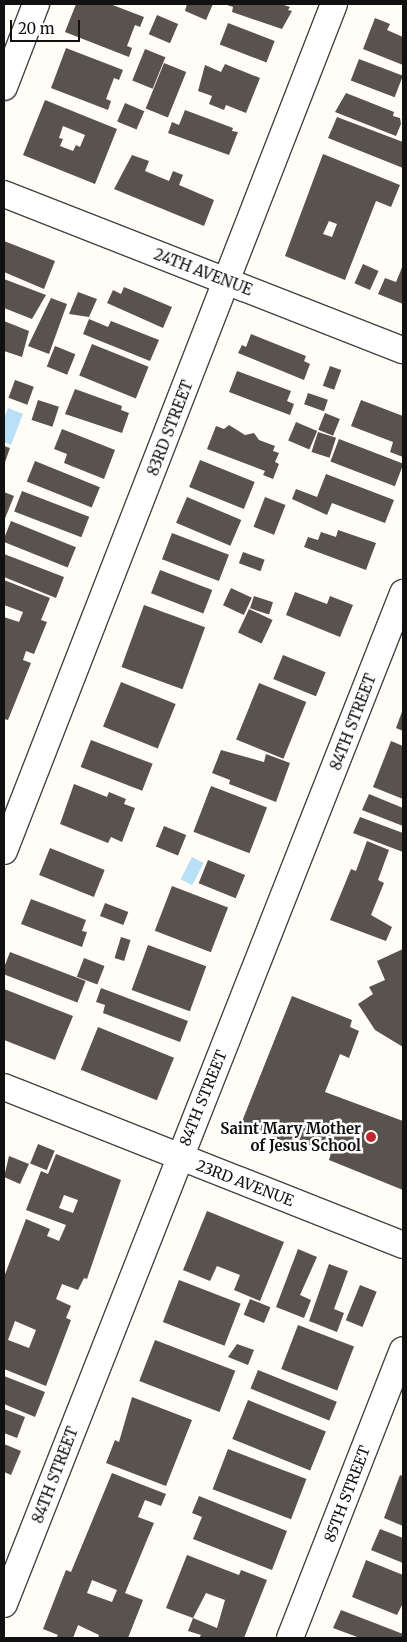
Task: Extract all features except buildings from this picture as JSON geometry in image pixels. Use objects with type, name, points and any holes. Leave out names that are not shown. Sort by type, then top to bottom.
[{"type":"street","points":[[4,87],[36,4]]},
{"type":"street","name":"83RD STREET","points":[[4,851],[334,4]]},
{"type":"street","name":"24TH AVENUE","points":[[4,194],[403,350]]},
{"type":"street","name":"84TH STREET","points":[[4,1604],[403,593]]},
{"type":"street","name":"23RD AVENUE","points":[[4,1087],[403,1245]]},
{"type":"street","name":"85TH STREET","points":[[290,1638],[403,1350]]},
{"type":"water","points":[[8,408],[23,414],[11,445],[4,442],[4,419]]},
{"type":"water","points":[[192,857],[204,863],[192,885],[181,879]]},
{"type":"place","name":"Saint Mary Mother of Jesus School","points":[[371,1137]]}]
